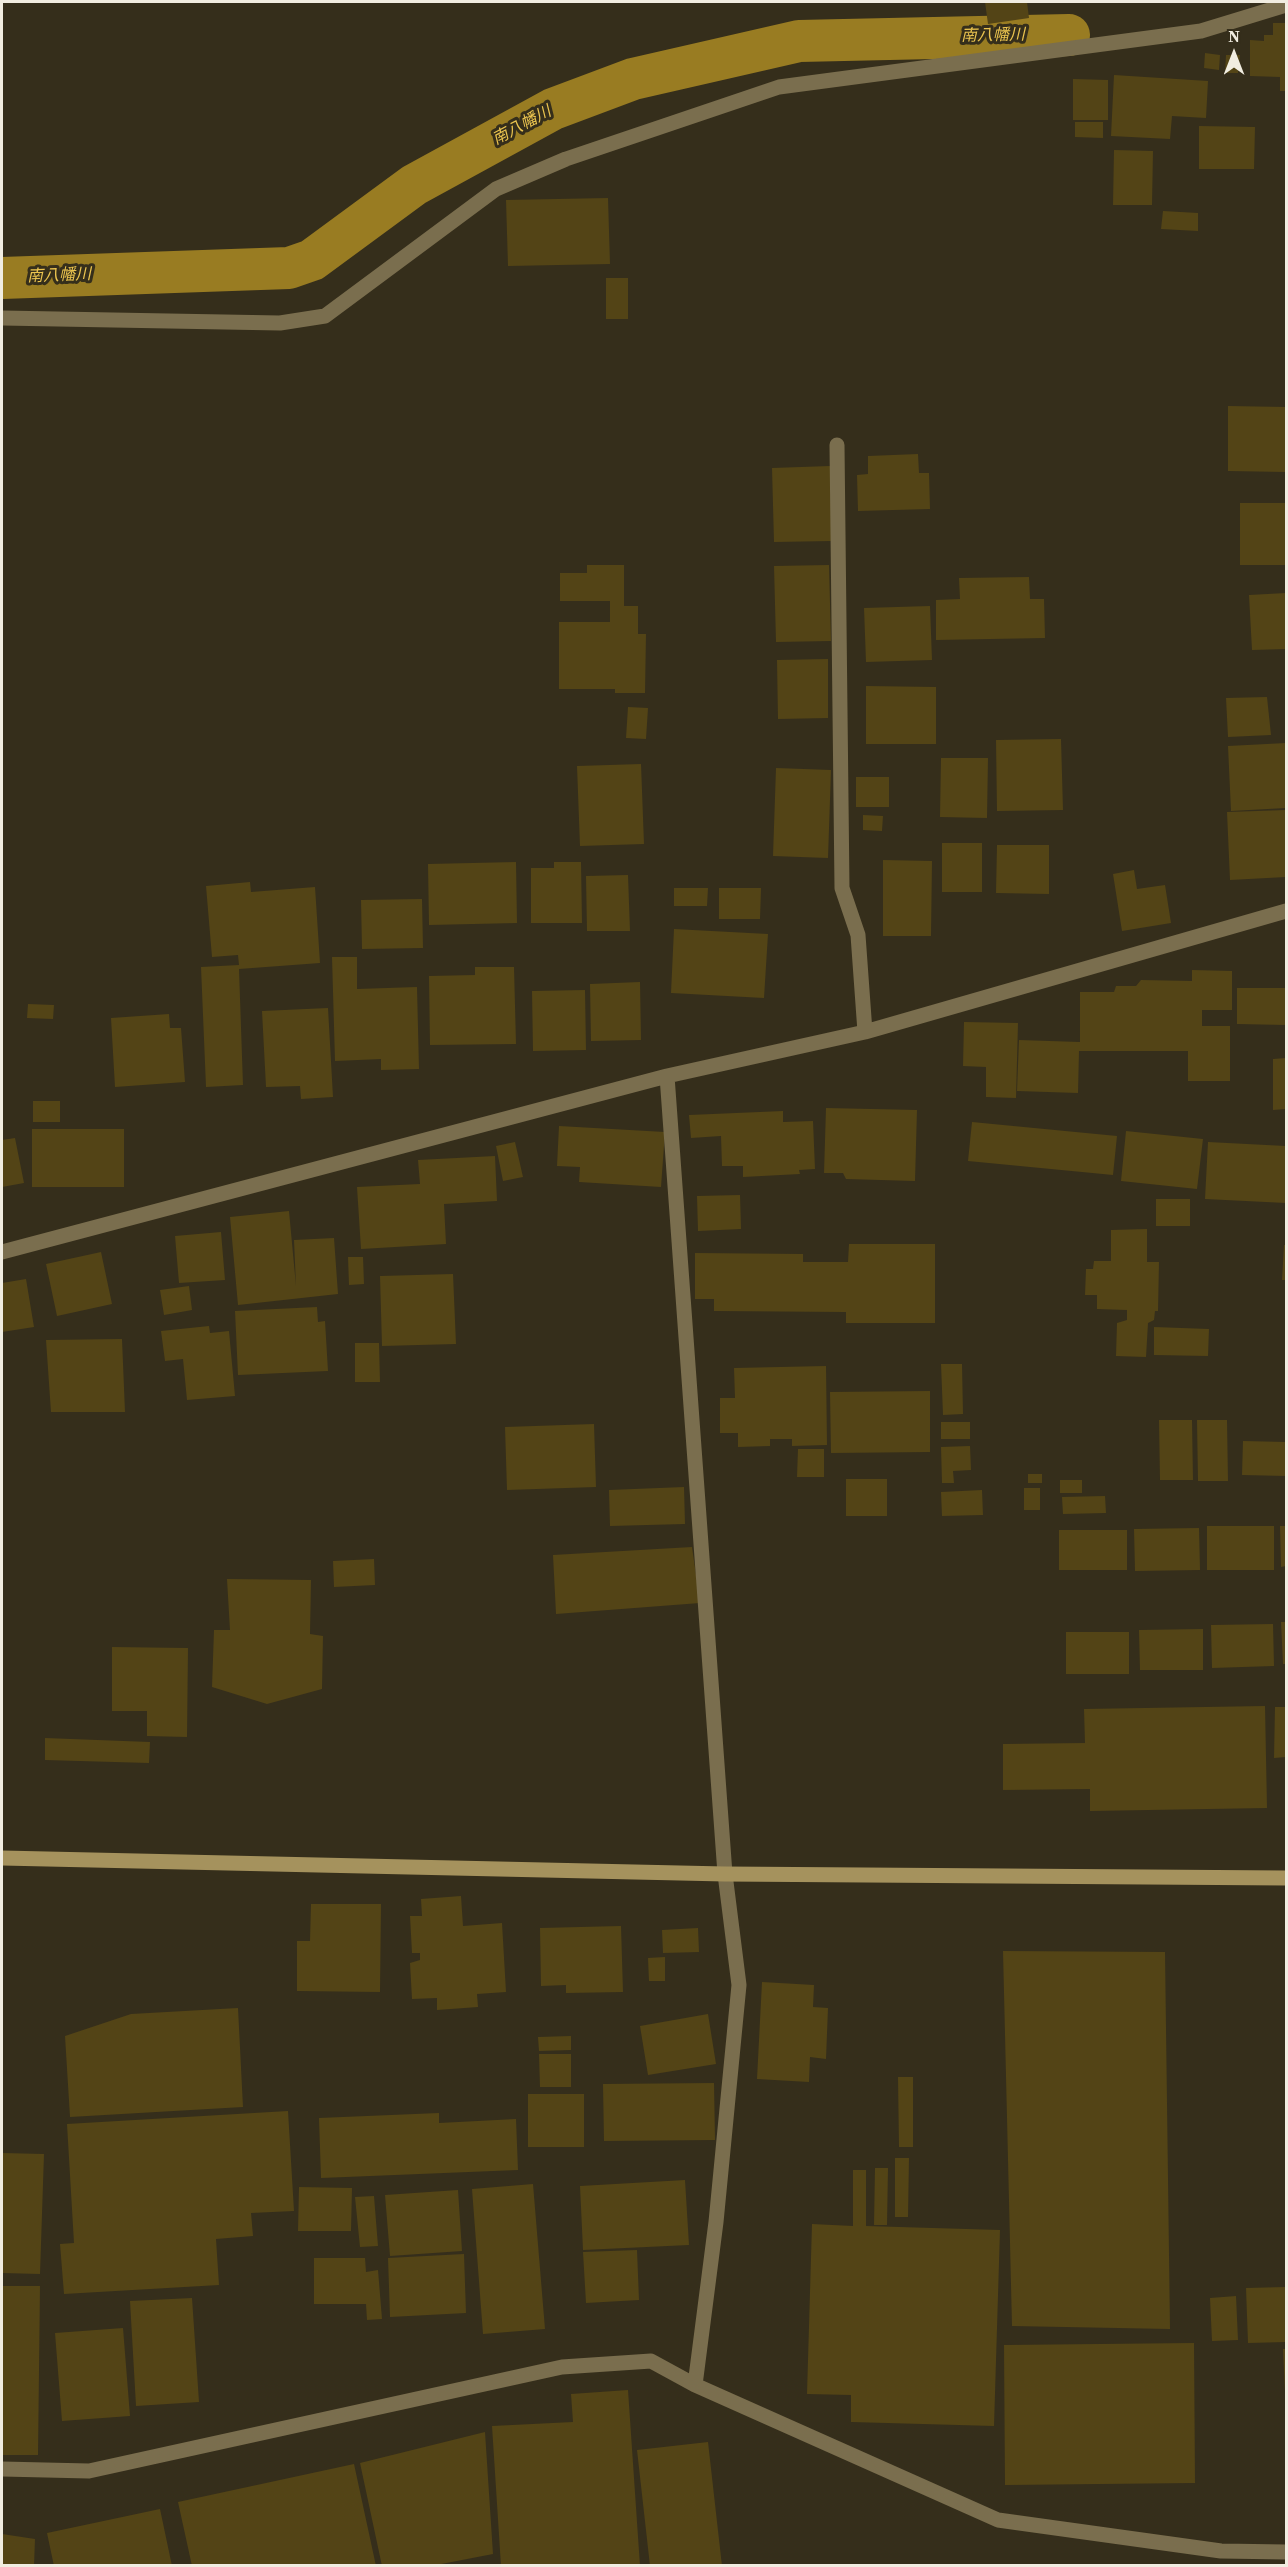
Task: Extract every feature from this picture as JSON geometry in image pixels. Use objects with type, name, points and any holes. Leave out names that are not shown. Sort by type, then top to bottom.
[{"type":"street","points":[[2,318],[280,323],[326,316],[496,189],[566,159],[778,87],[1201,31],[1287,5]]},
{"type":"street","points":[[837,445],[842,888],[858,935],[865,1032]]},
{"type":"street","points":[[2,1252],[667,1076],[865,1032],[1287,911]]},
{"type":"street","points":[[667,1076],[725,1874],[739,1985],[716,2222],[695,2385]]},
{"type":"street","points":[[2,1858],[725,1874],[1287,1878]]},
{"type":"street","points":[[2,2469],[90,2471],[562,2367],[651,2361],[695,2385],[998,2520],[1221,2551],[1287,2552]]},
{"type":"building","points":[[985,2],[1027,2],[1029,18],[988,24]]},
{"type":"building","points":[[1273,23],[1286,23],[1286,91],[1280,91],[1280,77],[1250,76],[1250,40],[1264,41],[1264,35],[1273,35]]},
{"type":"building","points":[[1205,53],[1220,55],[1219,70],[1204,68]]},
{"type":"building","points":[[1226,55],[1240,55],[1238,73],[1225,73]]},
{"type":"building","points":[[1114,75],[1208,81],[1206,118],[1172,116],[1170,139],[1111,136]]},
{"type":"building","points":[[1073,79],[1108,80],[1108,120],[1073,120]]},
{"type":"building","points":[[1075,122],[1103,122],[1103,138],[1075,137]]},
{"type":"building","points":[[1199,126],[1255,127],[1254,169],[1199,169]]},
{"type":"building","points":[[1114,150],[1153,151],[1152,205],[1113,205]]},
{"type":"building","points":[[608,198],[610,264],[508,266],[506,200]]},
{"type":"building","points":[[1163,211],[1198,213],[1198,231],[1161,229]]},
{"type":"building","points":[[606,278],[628,278],[628,319],[606,319]]},
{"type":"building","points":[[1228,406],[1286,407],[1286,472],[1228,471]]},
{"type":"building","points":[[918,454],[919,473],[929,473],[930,509],[858,511],[857,475],[868,474],[868,456]]},
{"type":"building","points":[[830,466],[832,541],[774,542],[772,468]]},
{"type":"building","points":[[1240,503],[1286,503],[1286,565],[1240,565]]},
{"type":"building","points":[[587,565],[624,565],[624,606],[638,606],[638,634],[646,634],[645,693],[615,693],[615,689],[559,689],[559,622],[610,622],[610,601],[560,601],[560,573],[587,573]]},
{"type":"building","points":[[829,565],[831,641],[776,642],[774,566]]},
{"type":"building","points":[[1029,577],[1030,599],[1044,599],[1045,638],[936,640],[936,600],[960,599],[959,578]]},
{"type":"building","points":[[1286,593],[1286,649],[1252,650],[1249,595]]},
{"type":"building","points":[[930,606],[932,660],[866,662],[864,608]]},
{"type":"building","points":[[828,659],[828,718],[778,719],[777,660]]},
{"type":"building","points":[[866,686],[936,687],[936,744],[866,744]]},
{"type":"building","points":[[1267,697],[1271,735],[1228,737],[1226,698]]},
{"type":"building","points":[[628,707],[648,708],[646,739],[626,738]]},
{"type":"building","points":[[1061,739],[1063,810],[997,811],[996,740]]},
{"type":"building","points":[[1286,743],[1286,808],[1231,811],[1228,746]]},
{"type":"building","points":[[941,758],[988,758],[987,818],[940,817]]},
{"type":"building","points":[[641,764],[644,844],[580,846],[577,766]]},
{"type":"building","points":[[776,768],[831,770],[828,858],[773,856]]},
{"type":"building","points":[[856,777],[889,777],[889,807],[856,807]]},
{"type":"building","points":[[1286,810],[1286,877],[1230,880],[1227,812]]},
{"type":"building","points":[[863,815],[883,816],[882,831],[863,830]]},
{"type":"building","points":[[942,843],[982,843],[982,892],[942,892]]},
{"type":"building","points":[[997,845],[1049,845],[1049,894],[996,893]]},
{"type":"building","points":[[883,860],[932,861],[931,936],[883,936]]},
{"type":"building","points":[[516,862],[517,923],[429,925],[428,864]]},
{"type":"building","points":[[554,862],[581,862],[582,923],[531,923],[531,868],[554,868]]},
{"type":"building","points":[[1134,870],[1137,889],[1165,885],[1171,923],[1122,931],[1113,874]]},
{"type":"building","points":[[628,875],[630,931],[587,931],[586,876]]},
{"type":"building","points":[[250,882],[251,892],[315,887],[320,963],[239,969],[243,1085],[206,1087],[201,967],[239,965],[238,955],[212,957],[206,886]]},
{"type":"building","points":[[674,888],[708,888],[707,906],[674,906]]},
{"type":"building","points":[[719,888],[761,888],[760,919],[719,919]]},
{"type":"building","points":[[422,899],[423,948],[362,949],[361,900]]},
{"type":"building","points":[[674,929],[768,934],[764,998],[671,993]]},
{"type":"building","points":[[332,957],[357,957],[357,989],[417,987],[419,1069],[381,1070],[381,1059],[335,1061]]},
{"type":"building","points":[[475,967],[514,967],[516,1044],[430,1045],[429,976],[475,975]]},
{"type":"building","points":[[1192,970],[1232,971],[1232,1010],[1202,1010],[1202,1026],[1230,1026],[1230,1081],[1188,1081],[1188,1051],[1079,1051],[1078,1093],[1017,1091],[1019,1040],[1080,1042],[1080,992],[1114,992],[1116,986],[1136,986],[1141,980],[1192,981]]},
{"type":"building","points":[[640,982],[641,1040],[591,1041],[590,984]]},
{"type":"building","points":[[1237,988],[1286,988],[1286,1025],[1237,1024]]},
{"type":"building","points":[[585,990],[586,1050],[533,1051],[532,991]]},
{"type":"building","points":[[28,1004],[54,1005],[53,1019],[27,1018]]},
{"type":"building","points":[[328,1008],[333,1097],[301,1099],[300,1086],[266,1087],[262,1011]]},
{"type":"building","points":[[169,1014],[170,1028],[181,1028],[185,1082],[115,1087],[111,1018]]},
{"type":"building","points":[[964,1022],[1018,1023],[1016,1098],[986,1097],[986,1067],[963,1066]]},
{"type":"building","points":[[1286,1058],[1286,1109],[1273,1110],[1273,1059]]},
{"type":"building","points":[[33,1101],[60,1101],[60,1122],[33,1122]]},
{"type":"building","points":[[826,1108],[917,1110],[915,1181],[846,1179],[843,1173],[824,1173]]},
{"type":"building","points":[[783,1111],[783,1122],[813,1121],[815,1169],[799,1170],[800,1174],[743,1177],[743,1166],[722,1166],[721,1136],[691,1138],[689,1115]]},
{"type":"building","points":[[972,1122],[1117,1136],[1113,1175],[968,1161]]},
{"type":"building","points":[[559,1126],[665,1132],[661,1187],[579,1182],[580,1167],[557,1166]]},
{"type":"building","points":[[32,1129],[124,1129],[124,1187],[32,1187]]},
{"type":"building","points":[[1126,1131],[1203,1139],[1197,1189],[1121,1181]]},
{"type":"building","points":[[15,1138],[24,1183],[2,1187],[2,1140]]},
{"type":"building","points":[[515,1142],[523,1177],[503,1181],[496,1146]]},
{"type":"building","points":[[1208,1142],[1286,1146],[1286,1203],[1205,1199]]},
{"type":"building","points":[[495,1156],[497,1201],[444,1204],[446,1244],[361,1249],[357,1187],[420,1184],[418,1160]]},
{"type":"building","points":[[740,1195],[741,1229],[698,1231],[697,1196]]},
{"type":"building","points":[[1156,1199],[1190,1199],[1190,1226],[1156,1226]]},
{"type":"building","points":[[289,1211],[296,1286],[294,1240],[334,1238],[338,1294],[238,1305],[230,1217]]},
{"type":"building","points":[[1147,1229],[1147,1262],[1159,1262],[1158,1311],[1155,1311],[1154,1320],[1148,1323],[1146,1357],[1116,1356],[1117,1323],[1127,1320],[1127,1310],[1097,1309],[1097,1295],[1085,1295],[1086,1269],[1093,1269],[1094,1261],[1111,1261],[1111,1230]]},
{"type":"building","points":[[221,1232],[225,1280],[179,1283],[175,1236]]},
{"type":"building","points":[[849,1244],[935,1244],[935,1323],[846,1323],[846,1312],[714,1311],[714,1299],[695,1299],[695,1253],[803,1254],[803,1262],[848,1262]]},
{"type":"building","points":[[1284,1245],[1286,1245],[1286,1280],[1282,1280]]},
{"type":"building","points":[[101,1252],[112,1304],[57,1316],[46,1264]]},
{"type":"building","points":[[348,1257],[363,1257],[364,1284],[349,1285]]},
{"type":"building","points":[[453,1274],[456,1344],[382,1346],[380,1276]]},
{"type":"building","points":[[26,1279],[34,1327],[2,1332],[2,1283]]},
{"type":"building","points":[[189,1286],[192,1310],[164,1315],[160,1290]]},
{"type":"building","points":[[317,1307],[318,1322],[325,1321],[328,1371],[238,1375],[235,1311]]},
{"type":"building","points":[[209,1326],[210,1333],[229,1331],[235,1396],[187,1400],[183,1359],[165,1361],[161,1331]]},
{"type":"building","points":[[1154,1327],[1209,1329],[1208,1356],[1154,1355]]},
{"type":"building","points":[[122,1339],[125,1412],[51,1412],[46,1340]]},
{"type":"building","points":[[355,1343],[379,1343],[380,1382],[355,1382]]},
{"type":"building","points":[[941,1364],[962,1364],[963,1414],[943,1415]]},
{"type":"building","points":[[826,1366],[827,1445],[792,1446],[792,1439],[770,1439],[770,1446],[738,1447],[738,1433],[720,1433],[720,1398],[735,1398],[734,1368]]},
{"type":"building","points":[[930,1391],[930,1452],[831,1453],[830,1392]]},
{"type":"building","points":[[1159,1420],[1192,1420],[1193,1480],[1160,1480]]},
{"type":"building","points":[[1197,1420],[1227,1420],[1228,1481],[1198,1481]]},
{"type":"building","points":[[941,1422],[970,1422],[970,1439],[941,1439]]},
{"type":"building","points":[[594,1424],[596,1487],[507,1490],[505,1427]]},
{"type":"building","points":[[1243,1441],[1286,1442],[1286,1476],[1242,1475]]},
{"type":"building","points":[[970,1446],[971,1470],[953,1471],[954,1483],[942,1483],[941,1447]]},
{"type":"building","points":[[798,1449],[824,1449],[824,1477],[797,1477]]},
{"type":"building","points":[[1028,1474],[1042,1474],[1042,1483],[1028,1483]]},
{"type":"building","points":[[846,1479],[887,1479],[887,1516],[846,1516]]},
{"type":"building","points":[[1060,1480],[1082,1480],[1082,1493],[1060,1493]]},
{"type":"building","points":[[684,1487],[685,1524],[610,1526],[609,1490]]},
{"type":"building","points":[[1024,1488],[1040,1488],[1040,1510],[1024,1510]]},
{"type":"building","points":[[982,1490],[983,1515],[942,1516],[941,1492]]},
{"type":"building","points":[[1105,1496],[1106,1513],[1063,1514],[1062,1497]]},
{"type":"building","points":[[1207,1526],[1274,1526],[1274,1570],[1207,1570]]},
{"type":"building","points":[[1280,1526],[1286,1526],[1286,1566],[1281,1567]]},
{"type":"building","points":[[1199,1528],[1200,1570],[1135,1571],[1134,1529]]},
{"type":"building","points":[[1059,1530],[1127,1530],[1127,1570],[1059,1570]]},
{"type":"building","points":[[692,1547],[700,1603],[556,1614],[553,1555]]},
{"type":"building","points":[[374,1559],[375,1585],[334,1587],[333,1561]]},
{"type":"building","points":[[227,1579],[311,1580],[310,1634],[323,1636],[322,1689],[267,1704],[212,1687],[214,1630],[230,1630]]},
{"type":"building","points":[[1281,1622],[1286,1622],[1286,1664],[1283,1664]]},
{"type":"building","points":[[1273,1624],[1274,1666],[1212,1668],[1211,1625]]},
{"type":"building","points":[[1203,1629],[1203,1670],[1140,1670],[1139,1630]]},
{"type":"building","points":[[1066,1632],[1129,1632],[1129,1674],[1066,1674]]},
{"type":"building","points":[[112,1647],[188,1648],[187,1737],[147,1736],[147,1711],[112,1711]]},
{"type":"building","points":[[1265,1706],[1267,1808],[1090,1811],[1090,1789],[1003,1790],[1003,1744],[1085,1743],[1084,1709]]},
{"type":"building","points":[[1275,1707],[1286,1707],[1286,1757],[1274,1758]]},
{"type":"building","points":[[45,1738],[150,1742],[149,1763],[45,1760]]},
{"type":"building","points":[[461,1896],[463,1926],[502,1923],[506,1992],[477,1994],[478,2007],[437,2010],[437,1998],[412,1999],[410,1963],[420,1960],[420,1953],[412,1953],[410,1916],[422,1916],[421,1899]]},
{"type":"building","points":[[311,1904],[381,1904],[380,1992],[297,1991],[297,1941],[310,1941]]},
{"type":"building","points":[[621,1926],[623,1992],[566,1993],[566,1985],[541,1986],[540,1928]]},
{"type":"building","points":[[698,1928],[699,1952],[663,1953],[662,1930]]},
{"type":"building","points":[[1003,1951],[1165,1952],[1170,2329],[1012,2326]]},
{"type":"building","points":[[665,1957],[665,1981],[649,1981],[648,1958]]},
{"type":"building","points":[[762,1982],[814,1985],[813,2007],[828,2008],[826,2059],[810,2057],[809,2082],[757,2079]]},
{"type":"building","points":[[238,2008],[243,2107],[70,2117],[65,2036],[131,2014]]},
{"type":"building","points":[[708,2014],[716,2064],[648,2075],[640,2026]]},
{"type":"building","points":[[571,2036],[571,2050],[539,2051],[538,2037]]},
{"type":"building","points":[[539,2054],[571,2054],[571,2087],[540,2087]]},
{"type":"building","points":[[898,2077],[913,2077],[913,2147],[899,2147]]},
{"type":"building","points":[[714,2083],[715,2140],[604,2141],[603,2084]]},
{"type":"building","points":[[528,2094],[584,2094],[584,2147],[528,2147]]},
{"type":"building","points":[[288,2111],[294,2211],[251,2213],[253,2236],[216,2239],[219,2285],[64,2294],[60,2244],[74,2243],[67,2124]]},
{"type":"building","points":[[439,2113],[439,2123],[516,2119],[518,2170],[321,2178],[319,2118]]},
{"type":"building","points":[[2,2153],[44,2154],[40,2274],[2,2273]]},
{"type":"building","points":[[895,2158],[909,2158],[908,2217],[895,2217]]},
{"type":"building","points":[[875,2168],[888,2168],[887,2225],[874,2225]]},
{"type":"building","points":[[853,2170],[866,2170],[866,2226],[1000,2230],[994,2426],[851,2422],[851,2395],[807,2394],[812,2224],[853,2226]]},
{"type":"building","points":[[685,2180],[689,2245],[583,2250],[580,2186]]},
{"type":"building","points":[[533,2184],[545,2329],[483,2334],[472,2189]]},
{"type":"building","points":[[299,2187],[352,2188],[351,2231],[298,2231]]},
{"type":"building","points":[[458,2190],[462,2251],[390,2256],[385,2195]]},
{"type":"building","points":[[374,2196],[378,2246],[360,2247],[355,2197]]},
{"type":"building","points":[[637,2250],[639,2300],[586,2303],[583,2252]]},
{"type":"building","points":[[464,2254],[466,2313],[390,2317],[388,2258]]},
{"type":"building","points":[[314,2258],[365,2258],[366,2272],[378,2270],[382,2319],[367,2320],[366,2304],[314,2304]]},
{"type":"building","points":[[2,2286],[40,2286],[38,2455],[2,2455]]},
{"type":"building","points":[[1286,2287],[1286,2342],[1248,2343],[1246,2288]]},
{"type":"building","points":[[1236,2296],[1238,2340],[1212,2341],[1210,2298]]},
{"type":"building","points":[[192,2298],[199,2402],[136,2406],[130,2301]]},
{"type":"building","points":[[123,2328],[130,2416],[62,2421],[55,2333]]},
{"type":"building","points":[[1194,2343],[1195,2483],[1005,2485],[1004,2345]]},
{"type":"building","points":[[1283,2349],[1286,2349],[1286,2392],[1285,2392]]},
{"type":"building","points":[[628,2390],[640,2566],[501,2566],[492,2426],[573,2422],[571,2394]]},
{"type":"building","points":[[485,2432],[493,2554],[431,2566],[382,2566],[360,2463]]},
{"type":"building","points":[[708,2442],[722,2566],[650,2566],[637,2450]]},
{"type":"building","points":[[354,2464],[376,2566],[192,2566],[178,2502]]},
{"type":"building","points":[[160,2509],[172,2566],[54,2566],[47,2533]]},
{"type":"building","points":[[2,2534],[35,2539],[34,2566],[2,2566]]},
{"type":"waterway","name":"南八幡川","points":[[2,278],[289,268],[312,260],[414,185],[553,109],[633,79],[799,41],[1069,35]]}]
